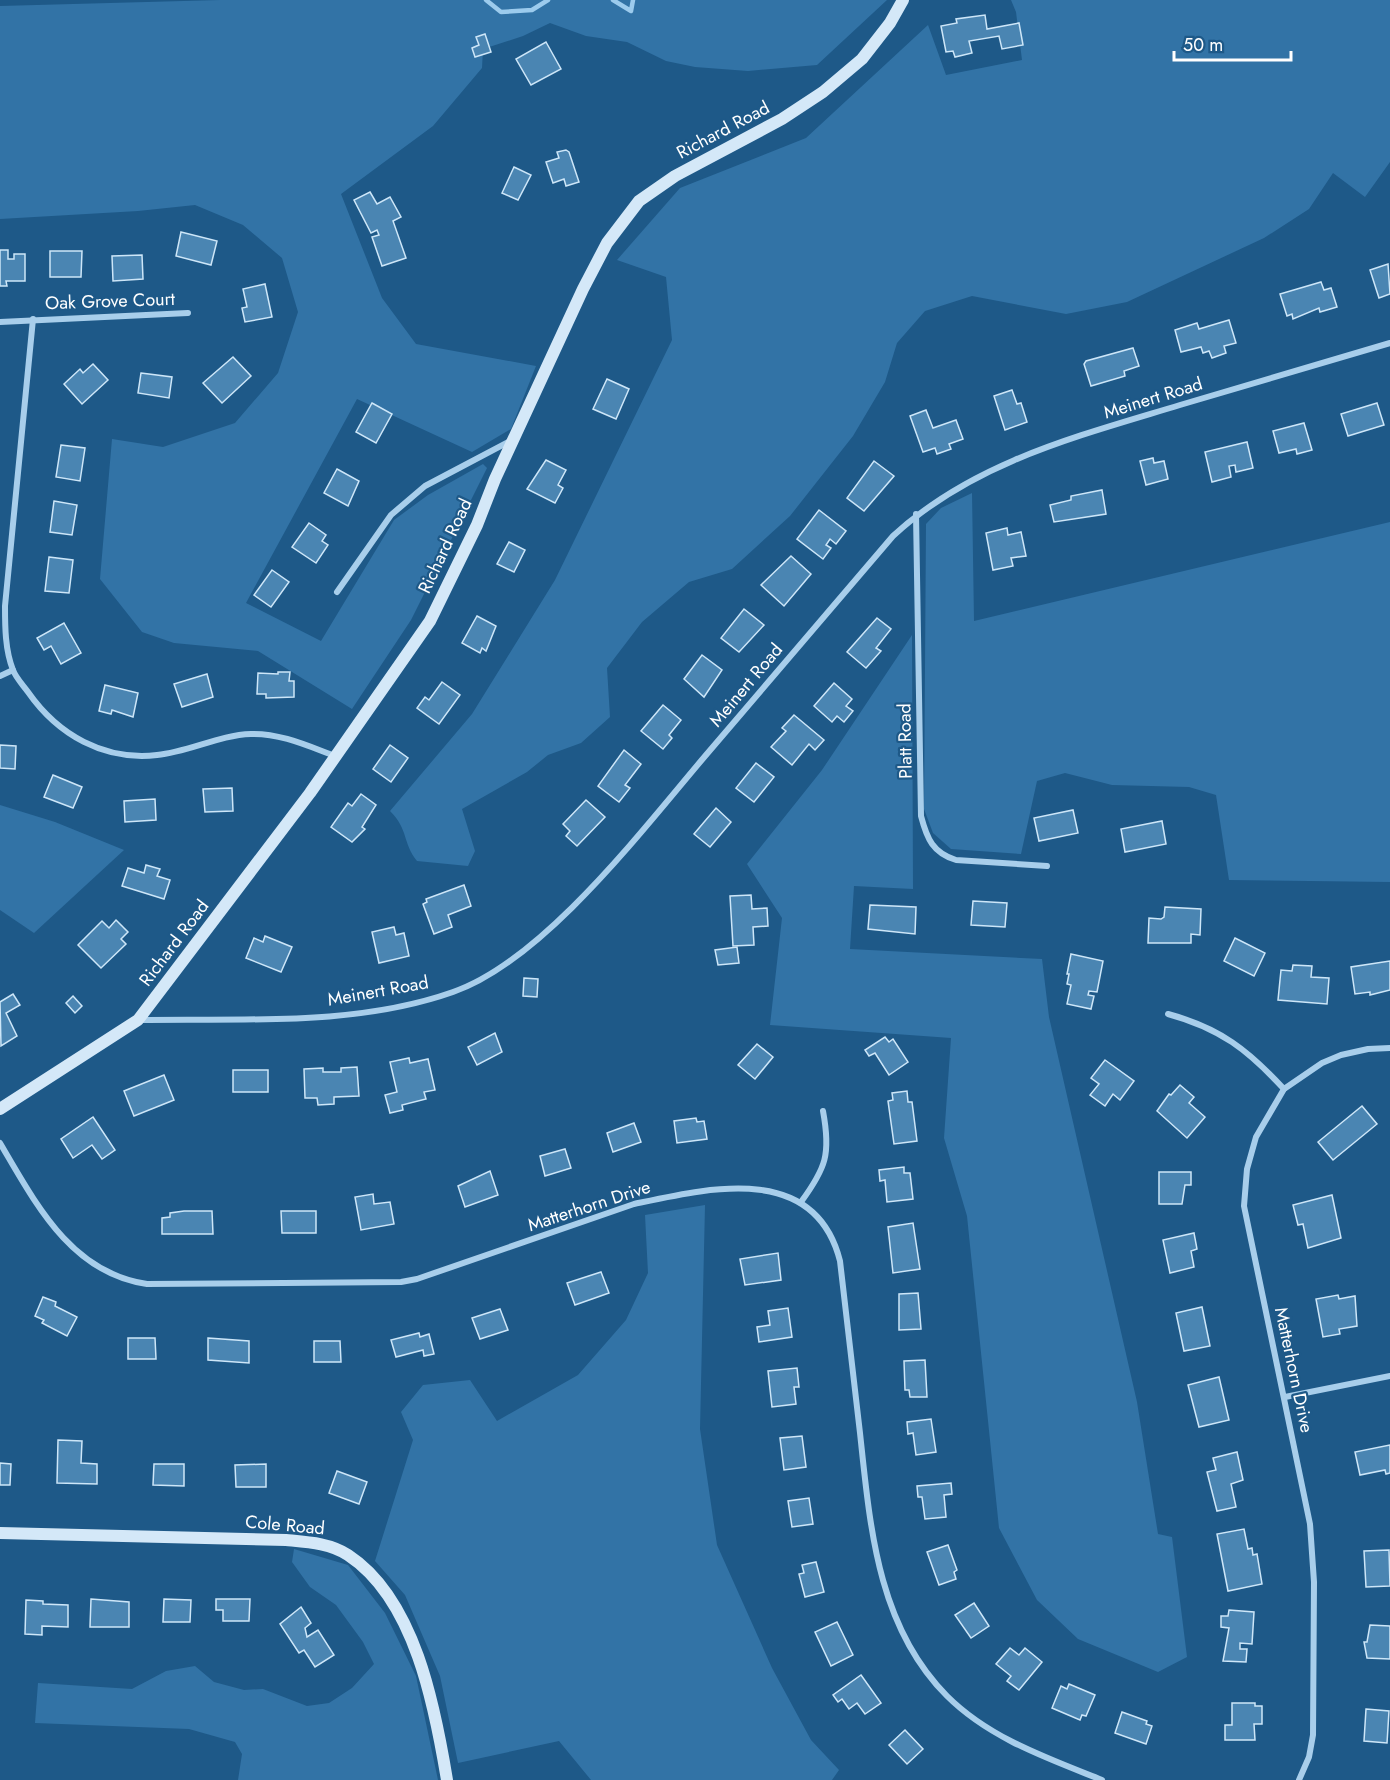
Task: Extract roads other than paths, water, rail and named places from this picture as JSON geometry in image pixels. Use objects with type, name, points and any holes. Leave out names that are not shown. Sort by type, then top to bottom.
[{"type":"street","name":"Richard Road","points":[[0,1108],[138,1020],[310,793],[430,621],[583,289],[608,243],[639,201],[675,176],[782,119],[823,92],[862,59],[890,23],[903,0]]},
{"type":"street","name":"Oak Grove Court","points":[[0,322],[188,313]]},
{"type":"street","name":"Oak Grove Court","points":[[13,670],[6,636],[5,606],[33,319]]},
{"type":"street","name":"Meinert Road","points":[[138,1020],[347,1015],[453,992],[486,977],[511,961],[579,899],[636,838],[892,536],[916,514],[948,492],[990,470],[1046,447],[1390,343]]},
{"type":"street","points":[[337,592],[366,547],[391,515],[425,486],[515,439]]},
{"type":"street","name":"Platt Road","points":[[916,514],[921,816],[926,834],[937,851],[956,860],[1047,866]]},
{"type":"street","points":[[0,676],[13,670],[37,705],[60,729],[90,747],[120,755],[157,756],[232,735],[253,734],[298,742],[335,756]]},
{"type":"street","points":[[1168,1014],[1200,1024],[1232,1040],[1253,1056],[1284,1089]]},
{"type":"street","name":"Matterhorn Drive","points":[[1299,1780],[1309,1757],[1313,1735],[1314,1582],[1310,1524],[1244,1206],[1247,1169],[1256,1137],[1284,1089],[1322,1063],[1341,1055],[1368,1048],[1390,1048]]},
{"type":"street","points":[[801,1202],[818,1179],[825,1163],[828,1149],[823,1111]]},
{"type":"street","name":"Matterhorn Drive","points":[[0,1143],[16,1171],[72,1248],[86,1261],[117,1278],[147,1284],[401,1282],[417,1279],[634,1204],[656,1199],[755,1188],[777,1191],[801,1202],[818,1216],[827,1228],[835,1243],[840,1261],[873,1546],[887,1594],[906,1638],[930,1676],[947,1696],[968,1713],[1010,1742],[1102,1780]]},
{"type":"street","points":[[1285,1397],[1390,1376]]},
{"type":"street","name":"Cole Road","points":[[0,1533],[286,1540],[322,1544],[348,1554],[371,1575],[390,1600],[416,1649],[437,1722],[447,1780]]},
{"type":"waterway","points":[[486,0],[501,12],[532,10],[548,0]]},
{"type":"waterway","points":[[613,0],[631,11],[633,0]]}]
